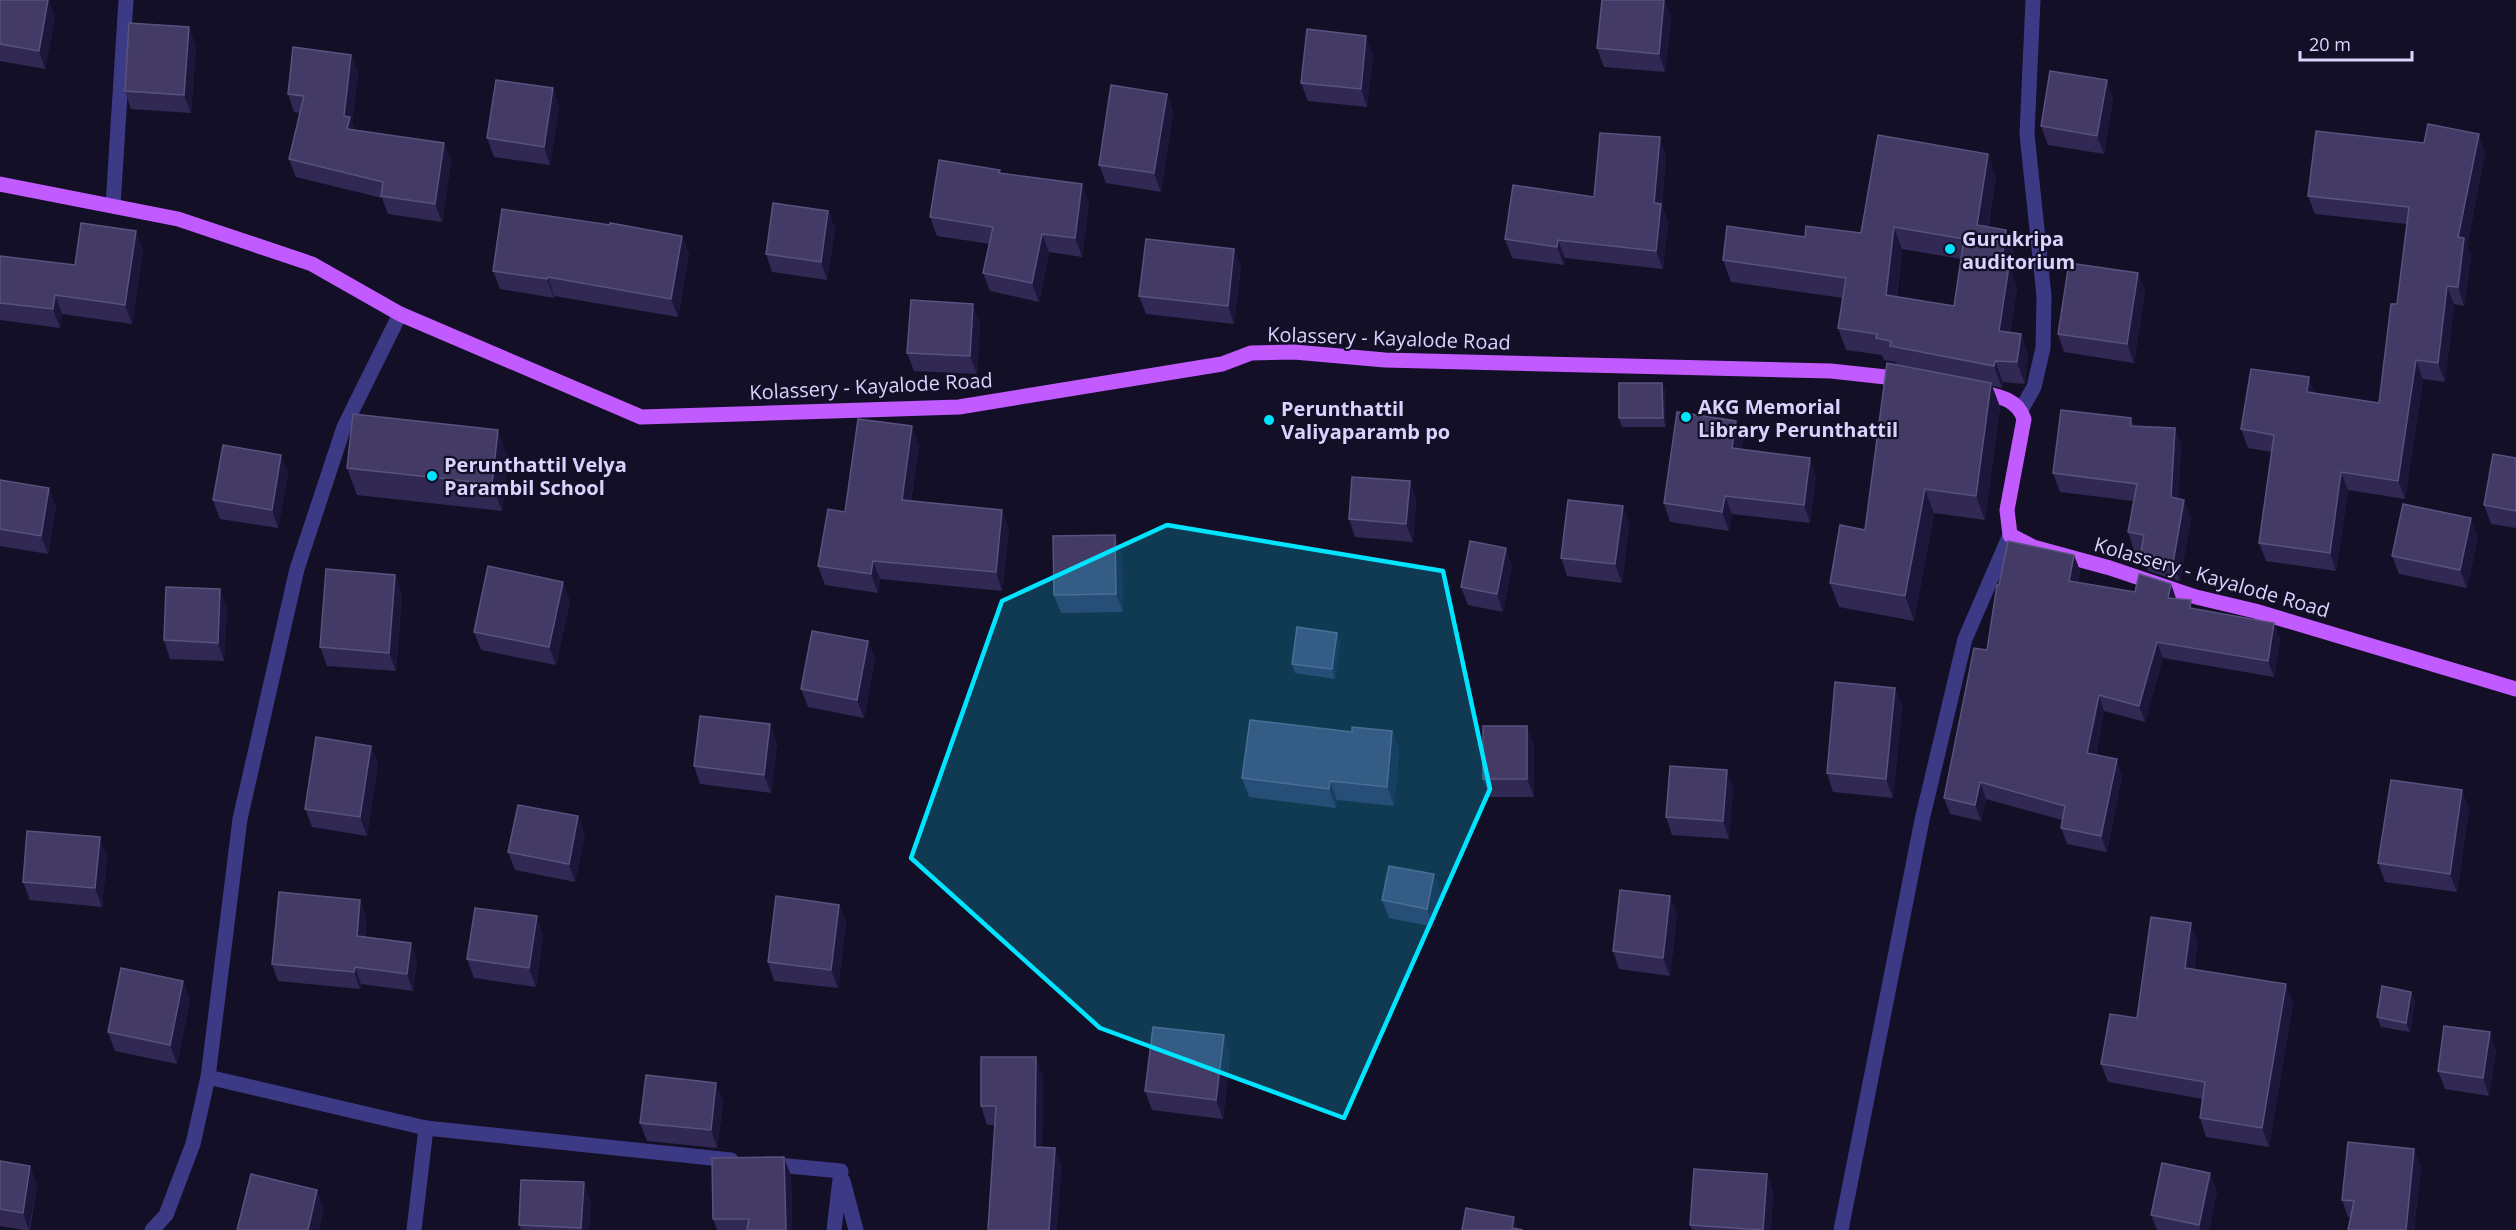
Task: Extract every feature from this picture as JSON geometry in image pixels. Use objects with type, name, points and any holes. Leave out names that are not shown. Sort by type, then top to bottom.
[{"type":"main road","name":"Kolassery - Kayalode Road","points":[[0,184],[178,219],[312,264],[400,314],[641,417],[959,407],[1125,382],[1222,364],[1251,353],[1294,352],[1385,360],[1501,364],[1831,371],[1918,381]]},
{"type":"main road","points":[[1962,389],[2014,402],[2021,410],[2024,419],[2007,510],[2010,535]]},
{"type":"main road","name":"Kolassery - Kayalode Road","points":[[2010,535],[2033,547],[2110,568],[2196,597],[2255,611],[2516,689]]},
{"type":"street","points":[[113,206],[126,0]]},
{"type":"street","points":[[2021,410],[2034,387],[2043,348],[2044,306],[2027,134],[2033,0]]},
{"type":"street","points":[[152,1230],[166,1215],[193,1144],[208,1077],[240,819],[297,569],[344,427],[400,314]]},
{"type":"street","points":[[1841,1230],[1922,820],[1965,639],[2010,535]]},
{"type":"street","points":[[208,1077],[426,1128],[841,1171]]},
{"type":"street","points":[[414,1230],[426,1128]]},
{"type":"street","points":[[834,1230],[841,1171]]},
{"type":"street","points":[[841,1171],[856,1230]]},
{"type":"highlighted area","points":[[1167,525],[1443,571],[1490,789],[1344,1118],[1100,1028],[911,858],[1002,601]]},
{"type":"building","points":[[0,0],[48,0],[39,51],[0,44]]},
{"type":"building","points":[[1602,0],[1664,0],[1659,54],[1597,48]]},
{"type":"building","points":[[129,23],[189,27],[184,95],[125,91]]},
{"type":"building","points":[[1307,29],[1366,36],[1361,89],[1301,83]]},
{"type":"building","points":[[293,47],[351,55],[344,116],[350,117],[347,129],[444,143],[435,204],[381,196],[383,182],[289,159],[304,96],[288,94]]},
{"type":"building","points":[[2050,71],[2107,80],[2097,136],[2041,126]]},
{"type":"building","points":[[496,80],[553,88],[544,147],[487,138]]},
{"type":"building","points":[[1111,85],[1167,94],[1154,173],[1099,165]]},
{"type":"building","points":[[2428,124],[2479,134],[2458,237],[2464,238],[2458,287],[2447,286],[2438,363],[2416,360],[2398,481],[2341,472],[2330,553],[2259,543],[2274,435],[2241,429],[2251,369],[2309,377],[2307,392],[2379,403],[2391,304],[2397,304],[2409,207],[2308,196],[2316,131],[2424,143]]},
{"type":"building","points":[[1600,133],[1660,137],[1654,203],[1661,204],[1656,251],[1558,240],[1557,247],[1505,239],[1513,185],[1594,197]]},
{"type":"building","points":[[1878,135],[1988,154],[1977,225],[2006,230],[2001,265],[2009,266],[1999,331],[2021,334],[2017,362],[1995,361],[1994,366],[1890,346],[1891,341],[1876,338],[1877,334],[1838,328],[1846,278],[1723,260],[1727,226],[1805,237],[1806,226],[1861,233]],"holes":[[[1894,227],[1964,239],[1954,306],[1886,295]]]},
{"type":"building","points":[[939,160],[1000,170],[999,173],[1082,184],[1075,238],[1042,234],[1032,283],[983,273],[993,227],[930,217]]},
{"type":"building","points":[[773,203],[828,211],[821,262],[766,254]]},
{"type":"building","points":[[502,209],[610,225],[610,223],[682,236],[671,299],[548,277],[547,279],[493,271]]},
{"type":"building","points":[[81,223],[136,231],[125,305],[55,295],[53,309],[0,303],[0,256],[75,265]]},
{"type":"building","points":[[1146,239],[1234,249],[1228,306],[1139,296]]},
{"type":"building","points":[[2069,263],[2138,273],[2127,344],[2058,334]]},
{"type":"building","points":[[911,300],[973,304],[970,356],[907,353]]},
{"type":"building","points":[[1887,363],[1991,383],[1976,496],[1925,489],[1905,596],[1830,583],[1840,525],[1865,530]]},
{"type":"building","points":[[1619,383],[1662,383],[1663,418],[1619,418]]},
{"type":"building","points":[[2061,410],[2131,418],[2130,426],[2175,428],[2171,497],[2184,500],[2173,563],[2141,552],[2144,535],[2128,532],[2137,484],[2053,473]]},
{"type":"building","points":[[1677,412],[1736,421],[1732,448],[1810,458],[1804,505],[1725,496],[1722,512],[1664,503]]},
{"type":"building","points":[[353,414],[498,430],[492,484],[347,468]]},
{"type":"building","points":[[858,419],[912,426],[902,500],[1002,510],[996,572],[873,561],[871,574],[818,566],[828,509],[845,512]]},
{"type":"building","points":[[223,445],[281,455],[272,510],[213,500]]},
{"type":"building","points":[[2493,454],[2516,458],[2516,511],[2484,505]]},
{"type":"building","points":[[1352,477],[1410,481],[1406,524],[1349,519]]},
{"type":"building","points":[[0,480],[49,488],[41,536],[0,529]]},
{"type":"building","points":[[1568,500],[1623,506],[1615,564],[1561,558]]},
{"type":"building","points":[[2403,504],[2471,518],[2460,570],[2392,556]]},
{"type":"building","points":[[1115,535],[1116,594],[1054,595],[1053,536]]},
{"type":"building","points":[[1470,541],[1506,548],[1497,594],[1461,587]]},
{"type":"building","points":[[2008,541],[2074,555],[2069,581],[2135,592],[2139,574],[2171,584],[2168,598],[2191,600],[2190,608],[2274,623],[2268,661],[2157,642],[2139,706],[2099,695],[2087,753],[2117,759],[2101,836],[2061,828],[2065,806],[1980,782],[1975,805],[1944,798],[1974,648],[1987,650],[1997,585],[1999,585]]},
{"type":"building","points":[[488,566],[563,582],[549,647],[474,632]]},
{"type":"building","points":[[326,569],[395,575],[389,653],[320,647]]},
{"type":"building","points":[[166,587],[220,589],[218,643],[164,640]]},
{"type":"building","points":[[1297,627],[1337,633],[1332,669],[1292,664]]},
{"type":"building","points":[[812,631],[868,641],[857,700],[801,689]]},
{"type":"building","points":[[1835,682],[1895,688],[1886,779],[1827,773]]},
{"type":"building","points":[[700,716],[770,724],[764,775],[694,766]]},
{"type":"building","points":[[1250,720],[1352,732],[1352,727],[1392,731],[1387,787],[1330,781],[1329,789],[1242,778]]},
{"type":"building","points":[[1483,726],[1527,726],[1527,779],[1483,779]]},
{"type":"building","points":[[316,737],[371,746],[360,817],[305,809]]},
{"type":"building","points":[[1670,766],[1727,770],[1723,821],[1666,817]]},
{"type":"building","points":[[2391,780],[2462,790],[2450,874],[2378,863]]},
{"type":"building","points":[[518,805],[578,816],[569,864],[508,852]]},
{"type":"building","points":[[27,831],[100,837],[95,888],[23,882]]},
{"type":"building","points":[[1389,866],[1434,874],[1427,909],[1382,900]]},
{"type":"building","points":[[1620,890],[1670,896],[1663,958],[1613,951]]},
{"type":"building","points":[[279,892],[360,900],[357,936],[411,943],[407,974],[355,967],[354,972],[272,964]]},
{"type":"building","points":[[776,896],[839,905],[831,970],[768,962]]},
{"type":"building","points":[[475,908],[537,916],[529,968],[467,959]]},
{"type":"building","points":[[2151,917],[2191,923],[2185,968],[2286,984],[2262,1128],[2200,1118],[2205,1082],[2101,1064],[2110,1014],[2137,1018]]},
{"type":"building","points":[[121,968],[183,981],[170,1045],[108,1032]]},
{"type":"building","points":[[2382,986],[2411,992],[2406,1023],[2377,1017]]},
{"type":"building","points":[[2444,1026],[2490,1032],[2483,1078],[2438,1071]]},
{"type":"building","points":[[1153,1027],[1224,1035],[1216,1100],[1145,1091]]},
{"type":"building","points":[[981,1057],[1036,1057],[1035,1147],[1055,1148],[1049,1230],[988,1230],[996,1106],[981,1106]]},
{"type":"building","points":[[646,1075],[716,1083],[711,1130],[640,1123]]},
{"type":"building","points":[[2348,1142],[2414,1149],[2406,1230],[2348,1230],[2354,1201],[2342,1200]]},
{"type":"building","points":[[784,1157],[786,1230],[747,1230],[749,1219],[713,1219],[712,1158]]},
{"type":"building","points":[[0,1161],[30,1166],[23,1213],[0,1209]]},
{"type":"building","points":[[2162,1163],[2210,1173],[2199,1225],[2151,1215]]},
{"type":"building","points":[[1694,1169],[1767,1174],[1763,1230],[1690,1225]]},
{"type":"building","points":[[251,1174],[317,1190],[308,1230],[237,1230]]},
{"type":"building","points":[[521,1180],[584,1182],[581,1228],[519,1225]]},
{"type":"building","points":[[1466,1208],[1514,1217],[1512,1228],[1523,1230],[1462,1230]]},
{"type":"place","name":"Gurukripa auditorium","points":[[1950,249]]},
{"type":"place","name":"AKG Memorial Library Perunthattil","points":[[1686,417]]},
{"type":"place","name":"Perunthattil Valiyaparamb po","points":[[1269,420]]},
{"type":"place","name":"Perunthattil Velya Parambil School","points":[[432,476]]}]
